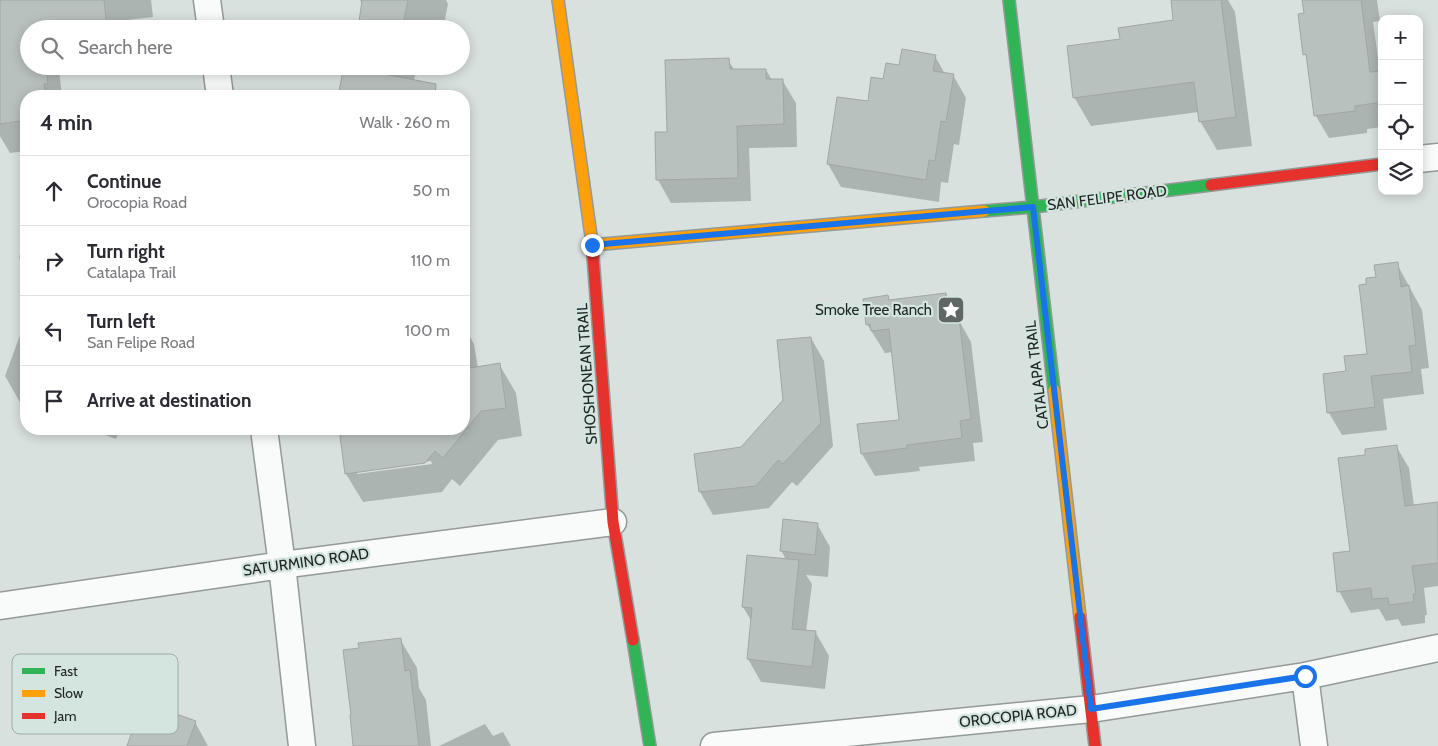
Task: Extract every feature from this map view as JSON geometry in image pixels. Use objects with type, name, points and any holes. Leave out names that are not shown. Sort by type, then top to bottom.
[{"type":"street","points":[[207,0],[210,20]]},
{"type":"street","name":"SHOSHONEAN TRAIL","points":[[558,0],[592,245],[613,522],[650,746]]},
{"type":"street","name":"CATALAPA TRAIL","points":[[1009,0],[1095,746]]},
{"type":"street","points":[[217,75],[219,90]]},
{"type":"street","points":[[1423,159],[1438,157]]},
{"type":"street","name":"SAN FELIPE ROAD","points":[[592,245],[1033,207],[1378,164]]},
{"type":"street","points":[[265,435],[282,565],[302,746]]},
{"type":"street","name":"SATURMINO ROAD","points":[[0,606],[282,565],[613,522]]},
{"type":"street","name":"OROCOPIA ROAD","points":[[714,746],[1091,709],[1305,676],[1438,648]]},
{"type":"street","points":[[1305,676],[1314,746]]},
{"type":"building","points":[[0,0],[104,0],[106,20],[20,20],[20,75],[47,75],[48,84],[44,84],[45,90],[20,90],[20,121],[0,124]]},
{"type":"building","points":[[362,0],[408,0],[404,20],[359,20]]},
{"type":"building","points":[[1171,0],[1221,0],[1236,117],[1199,122],[1194,82],[1073,98],[1067,46],[1120,39],[1118,28],[1173,20]]},
{"type":"building","points":[[1302,0],[1361,0],[1370,72],[1378,71],[1378,103],[1355,106],[1355,111],[1314,116],[1306,54],[1303,55],[1298,14],[1304,13]]},
{"type":"building","points":[[902,49],[936,55],[933,71],[954,74],[946,122],[941,121],[935,161],[929,160],[926,180],[827,164],[837,97],[868,101],[871,77],[883,79],[886,63],[899,65]]},
{"type":"building","points":[[729,58],[730,69],[766,69],[766,79],[783,79],[784,124],[737,126],[738,178],[656,180],[655,132],[667,132],[665,60]]},
{"type":"building","points":[[342,75],[389,75],[436,84],[436,90],[339,90]]},
{"type":"building","points":[[1398,262],[1401,287],[1409,285],[1416,345],[1409,346],[1412,372],[1371,376],[1375,407],[1327,413],[1323,374],[1346,371],[1344,356],[1367,354],[1359,285],[1366,284],[1366,278],[1376,277],[1374,265]]},
{"type":"building","points":[[946,293],[949,319],[959,318],[971,419],[960,421],[962,438],[907,445],[907,448],[861,454],[857,424],[899,420],[889,329],[871,331],[870,324],[866,325],[863,299],[888,295],[889,300]]},
{"type":"building","points":[[811,337],[821,423],[783,464],[778,460],[756,486],[699,492],[694,454],[741,447],[783,400],[777,340]]},
{"type":"building","points":[[500,363],[506,408],[481,411],[470,425],[470,368]]},
{"type":"building","points":[[340,435],[462,435],[443,458],[435,451],[425,463],[345,474]]},
{"type":"building","points":[[1397,445],[1405,506],[1438,502],[1438,563],[1412,566],[1416,594],[1413,594],[1414,602],[1389,605],[1388,598],[1372,599],[1371,588],[1337,592],[1333,553],[1350,551],[1338,458],[1365,455],[1365,449]]},
{"type":"building","points":[[783,519],[818,523],[815,555],[780,551]]},
{"type":"building","points":[[747,555],[799,560],[792,629],[816,631],[812,667],[747,659],[752,608],[742,607]]},
{"type":"building","points":[[401,638],[405,671],[410,670],[419,746],[353,746],[343,650],[359,648],[358,643]]},
{"type":"building","points":[[178,715],[196,721],[187,746],[127,746],[131,734],[178,734]]},
{"type":"traffic: fast","points":[[1009,0],[1054,390]]},
{"type":"traffic: fast","points":[[984,211],[1033,207],[1211,185]]},
{"type":"traffic: fast","points":[[633,640],[650,746]]},
{"type":"traffic: slow","points":[[558,0],[592,243]]},
{"type":"traffic: slow","points":[[592,245],[984,211]]},
{"type":"traffic: slow","points":[[1054,390],[1080,617]]},
{"type":"traffic: jam","points":[[1211,185],[1378,164]]},
{"type":"traffic: jam","points":[[592,243],[613,522],[633,640]]},
{"type":"traffic: jam","points":[[1080,617],[1095,746]]},
{"type":"place","name":"Smoke Tree Ranch","points":[[951,310]]},
{"type":"route","points":[[592,245],[1033,207],[1091,709],[1305,676]]}]
